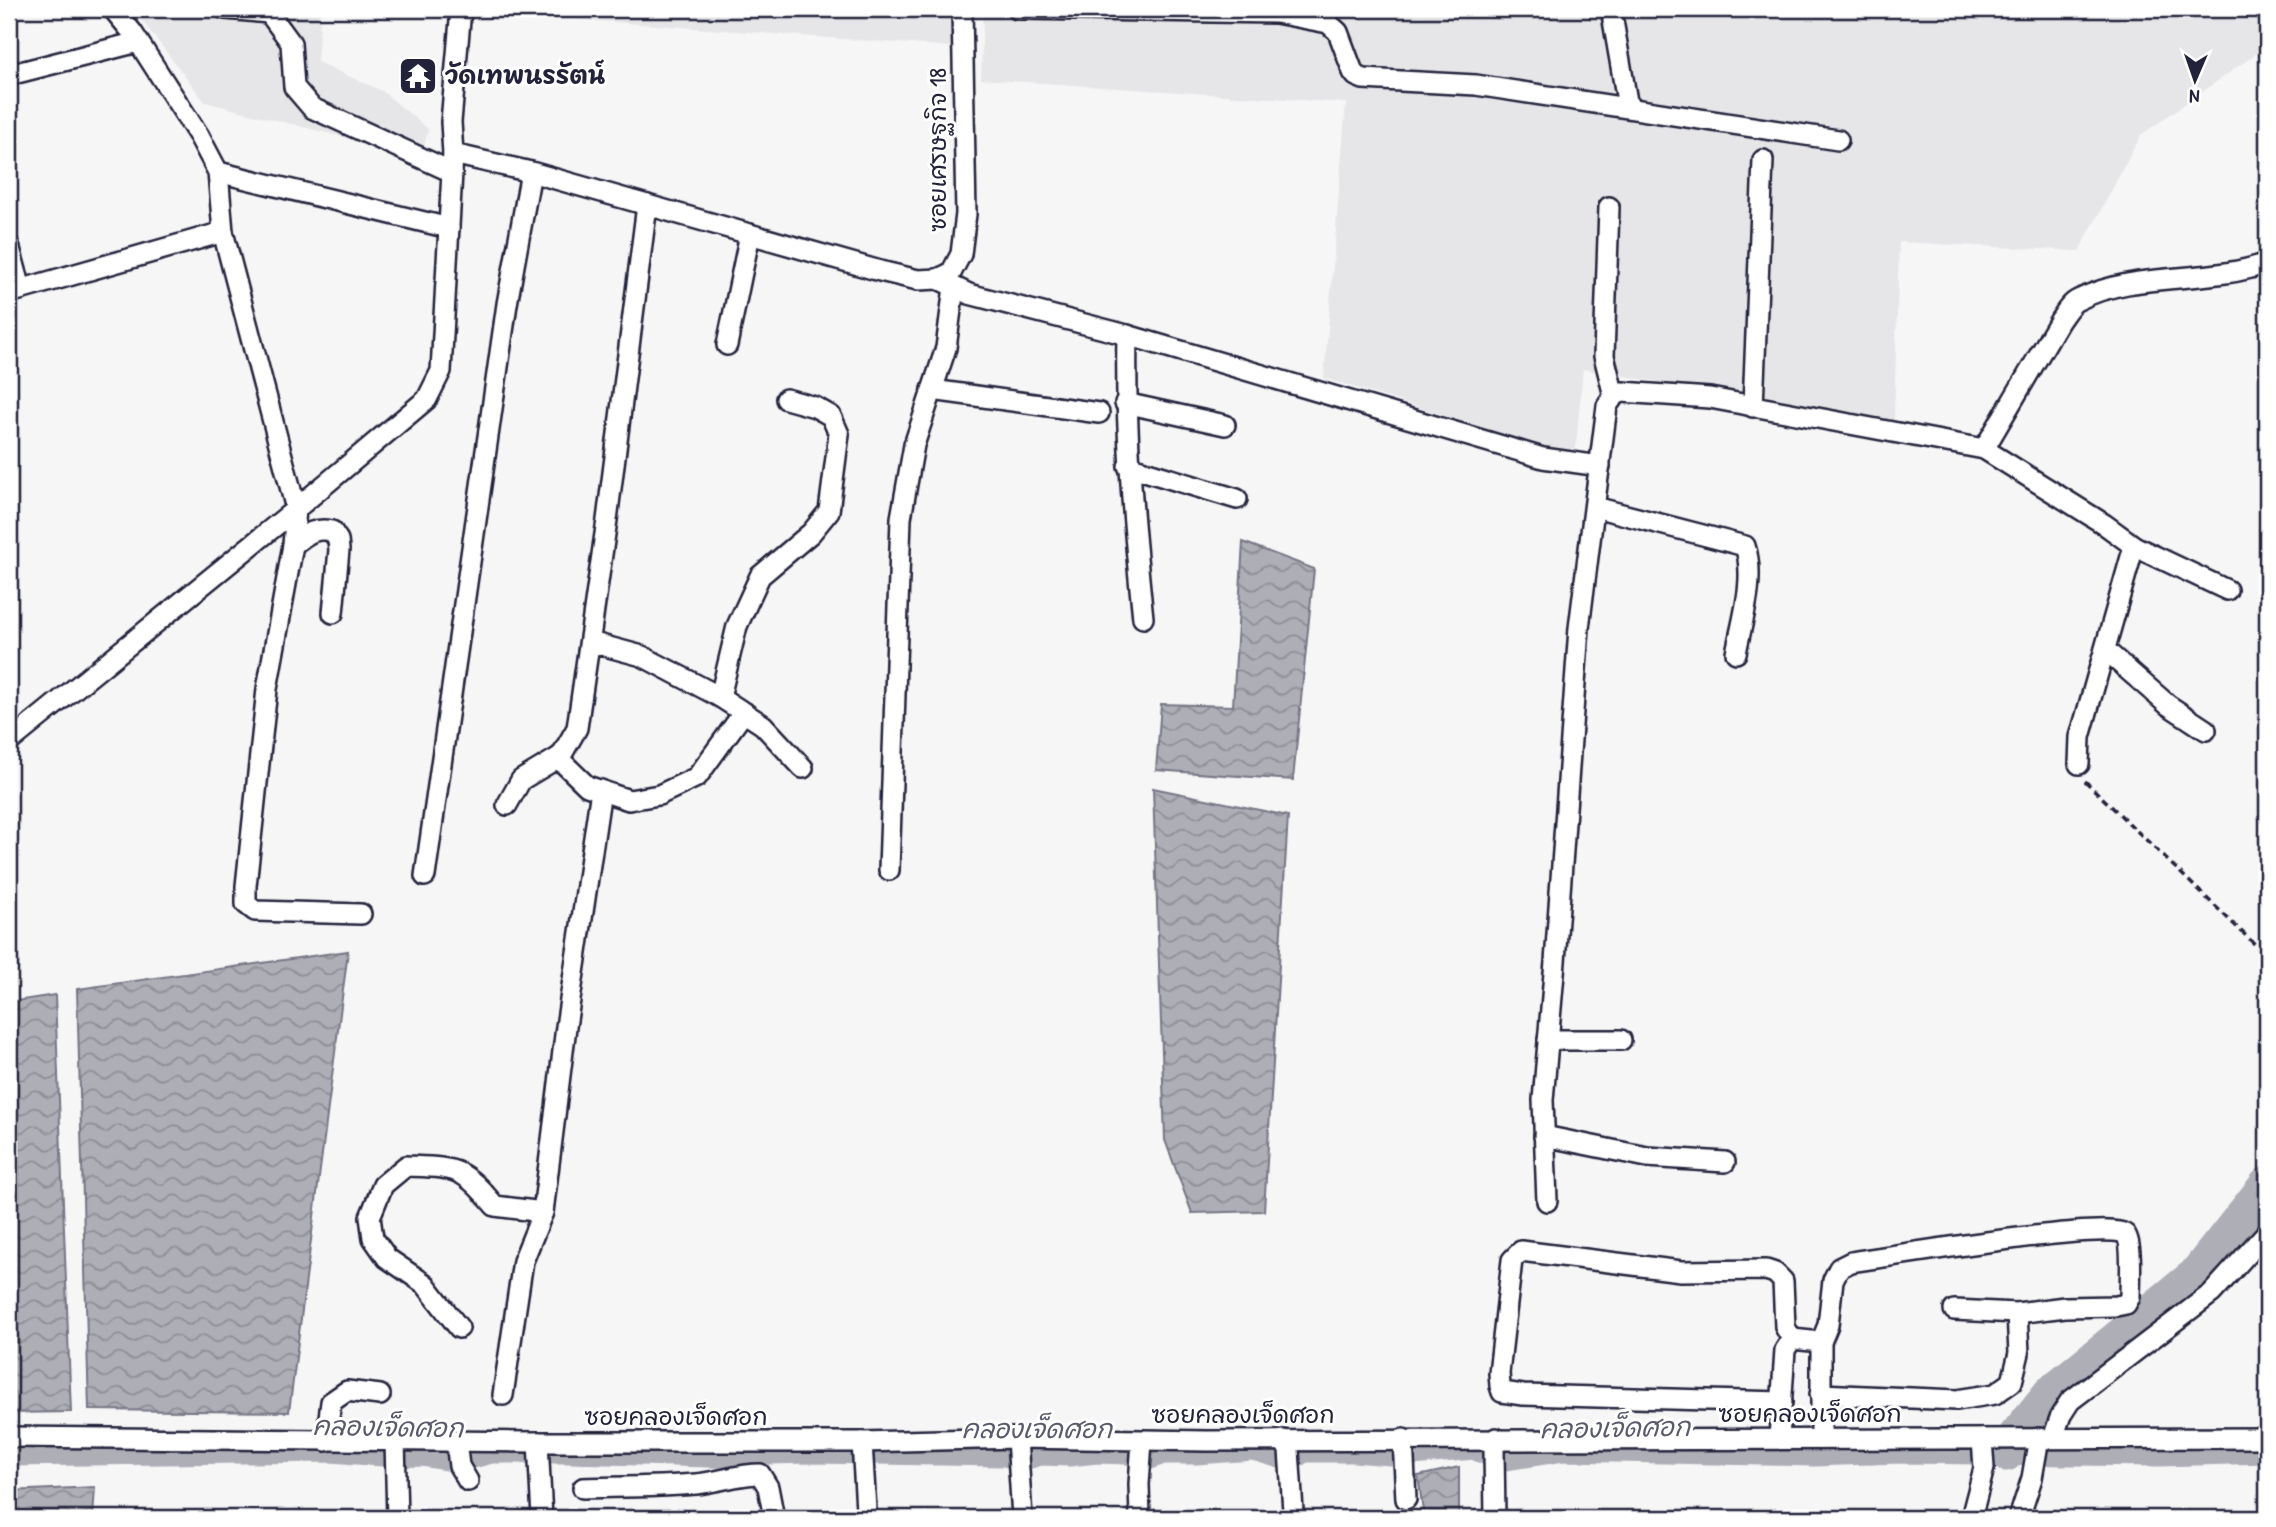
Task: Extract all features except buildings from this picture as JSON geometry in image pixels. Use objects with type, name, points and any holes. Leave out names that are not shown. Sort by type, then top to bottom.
[{"type":"street","points":[[113,9],[138,42],[199,136],[218,172],[223,232],[296,509],[293,545],[267,689],[246,904],[255,911],[361,914]]},
{"type":"street","points":[[225,9],[270,13],[291,43],[294,87],[312,108],[453,163],[531,172],[880,271],[946,283],[969,294],[1127,335],[1543,458],[1600,466]]},
{"type":"street","points":[[9,741],[296,509],[427,399],[436,385],[441,371],[453,163],[450,122],[461,9]]},
{"type":"street","name":"ซอยเศรษฐกิจ 18","points":[[946,283],[961,254],[966,214],[962,9]]},
{"type":"street","points":[[1017,9],[1276,13],[1334,26],[1353,72],[1363,79],[1476,85],[1838,140]]},
{"type":"street","points":[[1611,9],[1621,107]]},
{"type":"street","points":[[9,75],[138,42]]},
{"type":"street","points":[[1753,407],[1763,160]]},
{"type":"street","points":[[218,172],[449,228]]},
{"type":"street","points":[[425,876],[460,617],[507,304],[531,172]]},
{"type":"street","points":[[507,805],[521,780],[558,758],[577,729],[648,205]]},
{"type":"street","points":[[1609,207],[1604,356],[1614,396]]},
{"type":"street","points":[[9,245],[15,291],[223,232]]},
{"type":"street","points":[[727,345],[750,234]]},
{"type":"street","points":[[1984,449],[2060,320],[2075,301],[2112,288],[2162,279],[2227,274],[2267,263]]},
{"type":"street","points":[[889,870],[901,518],[914,445],[946,348],[946,283]]},
{"type":"street","points":[[1127,335],[1125,403],[1128,466],[1143,618]]},
{"type":"street","points":[[932,390],[1099,413]]},
{"type":"street","points":[[1546,1201],[1543,1100],[1579,628],[1607,406],[1614,396],[1622,392],[1710,398],[1910,433],[1984,449],[2104,524],[2134,546],[2227,590]]},
{"type":"street","points":[[720,697],[737,626],[760,576],[811,533],[829,511],[839,434],[831,416],[815,407],[786,399]]},
{"type":"street","points":[[1125,403],[1225,425]]},
{"type":"street","points":[[1128,466],[1237,499]]},
{"type":"street","points":[[1595,507],[1745,546],[1748,557],[1748,583],[1736,653]]},
{"type":"street","points":[[293,545],[310,531],[321,529],[332,531],[338,540],[333,612]]},
{"type":"street","points":[[2079,764],[2080,737],[2134,546]]},
{"type":"street","points":[[590,642],[642,656],[720,697],[763,725],[803,768]]},
{"type":"street","points":[[2105,650],[2168,705],[2206,730]]},
{"type":"street","points":[[558,758],[587,786],[629,800],[659,795],[697,778],[744,712]]},
{"type":"street","points":[[503,1395],[523,1261],[542,1212],[601,790]]},
{"type":"street","points":[[1548,1040],[1621,1040]]},
{"type":"street","points":[[1544,1136],[1647,1157],[1725,1162]]},
{"type":"street","points":[[459,1328],[425,1284],[387,1258],[373,1238],[370,1217],[383,1185],[406,1166],[449,1168],[471,1178],[495,1206],[542,1212]]},
{"type":"street","points":[[1821,1439],[1821,1342],[1828,1325],[1833,1280],[1839,1268],[1851,1262],[2064,1231],[2115,1229],[2124,1232],[2129,1240],[2130,1297],[2126,1304],[2065,1307],[2017,1314],[1954,1310]]},
{"type":"street","points":[[2019,1518],[2043,1441],[2070,1402],[2212,1293],[2267,1232]]},
{"type":"street","points":[[1782,1402],[1522,1395],[1502,1392],[1499,1373],[1512,1260],[1521,1251],[1681,1271],[1766,1270],[1783,1280],[1785,1327],[1792,1339]]},
{"type":"street","points":[[1820,1394],[1957,1400],[1995,1394],[2012,1382],[2019,1353],[2017,1314]]},
{"type":"street","points":[[1792,1339],[1821,1342]]},
{"type":"street","points":[[1779,1438],[1785,1350],[1792,1339]]},
{"type":"street","points":[[326,1441],[331,1402],[347,1391],[380,1395]]},
{"type":"street","name":"ซอยคลองเจ็ดศอก","points":[[9,1437],[326,1441],[395,1454],[460,1460],[538,1442],[862,1442],[1142,1446],[1495,1444],[1779,1438],[1983,1443],[2267,1438]]},
{"type":"street","points":[[538,1442],[542,1518]]},
{"type":"street","points":[[862,1442],[866,1510]]},
{"type":"street","points":[[1971,1518],[1984,1468],[1983,1443]]},
{"type":"street","points":[[742,1471],[743,1444]]},
{"type":"street","points":[[1403,1444],[1406,1499]]},
{"type":"street","points":[[1495,1444],[1495,1518]]},
{"type":"street","points":[[1018,1445],[1022,1518]]},
{"type":"street","points":[[1286,1445],[1293,1484],[1293,1511]]},
{"type":"street","points":[[1140,1518],[1142,1446]]},
{"type":"street","points":[[395,1454],[397,1518]]},
{"type":"street","points":[[583,1488],[696,1484],[727,1479],[742,1471],[760,1474],[768,1488],[774,1518]]},
{"type":"path","points":[[2079,764],[2086,783],[2267,956]]},
{"type":"shaded area","points":[[133,9],[321,9],[317,62],[382,91],[428,129],[422,157],[205,102]]},
{"type":"shaded area","points":[[489,9],[953,9],[952,47],[489,13]]},
{"type":"shaded area","points":[[983,9],[2267,9],[2267,46],[2141,135],[2079,251],[1899,242],[1894,423],[1583,369],[1575,456],[1324,378],[1346,103],[981,79]]},
{"type":"water","points":[[1243,542],[1314,569],[1293,780],[1156,770],[1161,704],[1233,706]]},
{"type":"water","points":[[1153,788],[1288,816],[1264,1211],[1192,1213],[1165,1140]]},
{"type":"water","points":[[348,951],[289,1412],[89,1410],[77,989]]},
{"type":"water","points":[[55,995],[71,1412],[9,1413],[9,1002]]},
{"type":"water","points":[[1459,1467],[1459,1518],[1424,1518],[1418,1476]]},
{"type":"water","points":[[95,1487],[93,1518],[9,1518],[9,1491]]},
{"type":"waterway","points":[[2006,1454],[2013,1439],[2051,1392],[2195,1275],[2267,1184]]},
{"type":"waterway","name":"คลองเจ็ดศอก","points":[[9,1456],[331,1452],[396,1457],[421,1456],[458,1462],[491,1453],[743,1458],[768,1454],[811,1453],[1003,1456],[1024,1460],[1041,1455],[1097,1453],[1128,1454],[1148,1460],[1163,1454],[1253,1450],[1290,1461],[1305,1452],[1403,1456],[1473,1449],[1500,1461],[1564,1451],[1814,1456],[1899,1453],[2160,1456],[2267,1453]]},
{"type":"place","name":"วัดเทพนรรัตน์","points":[[418,76]]}]
